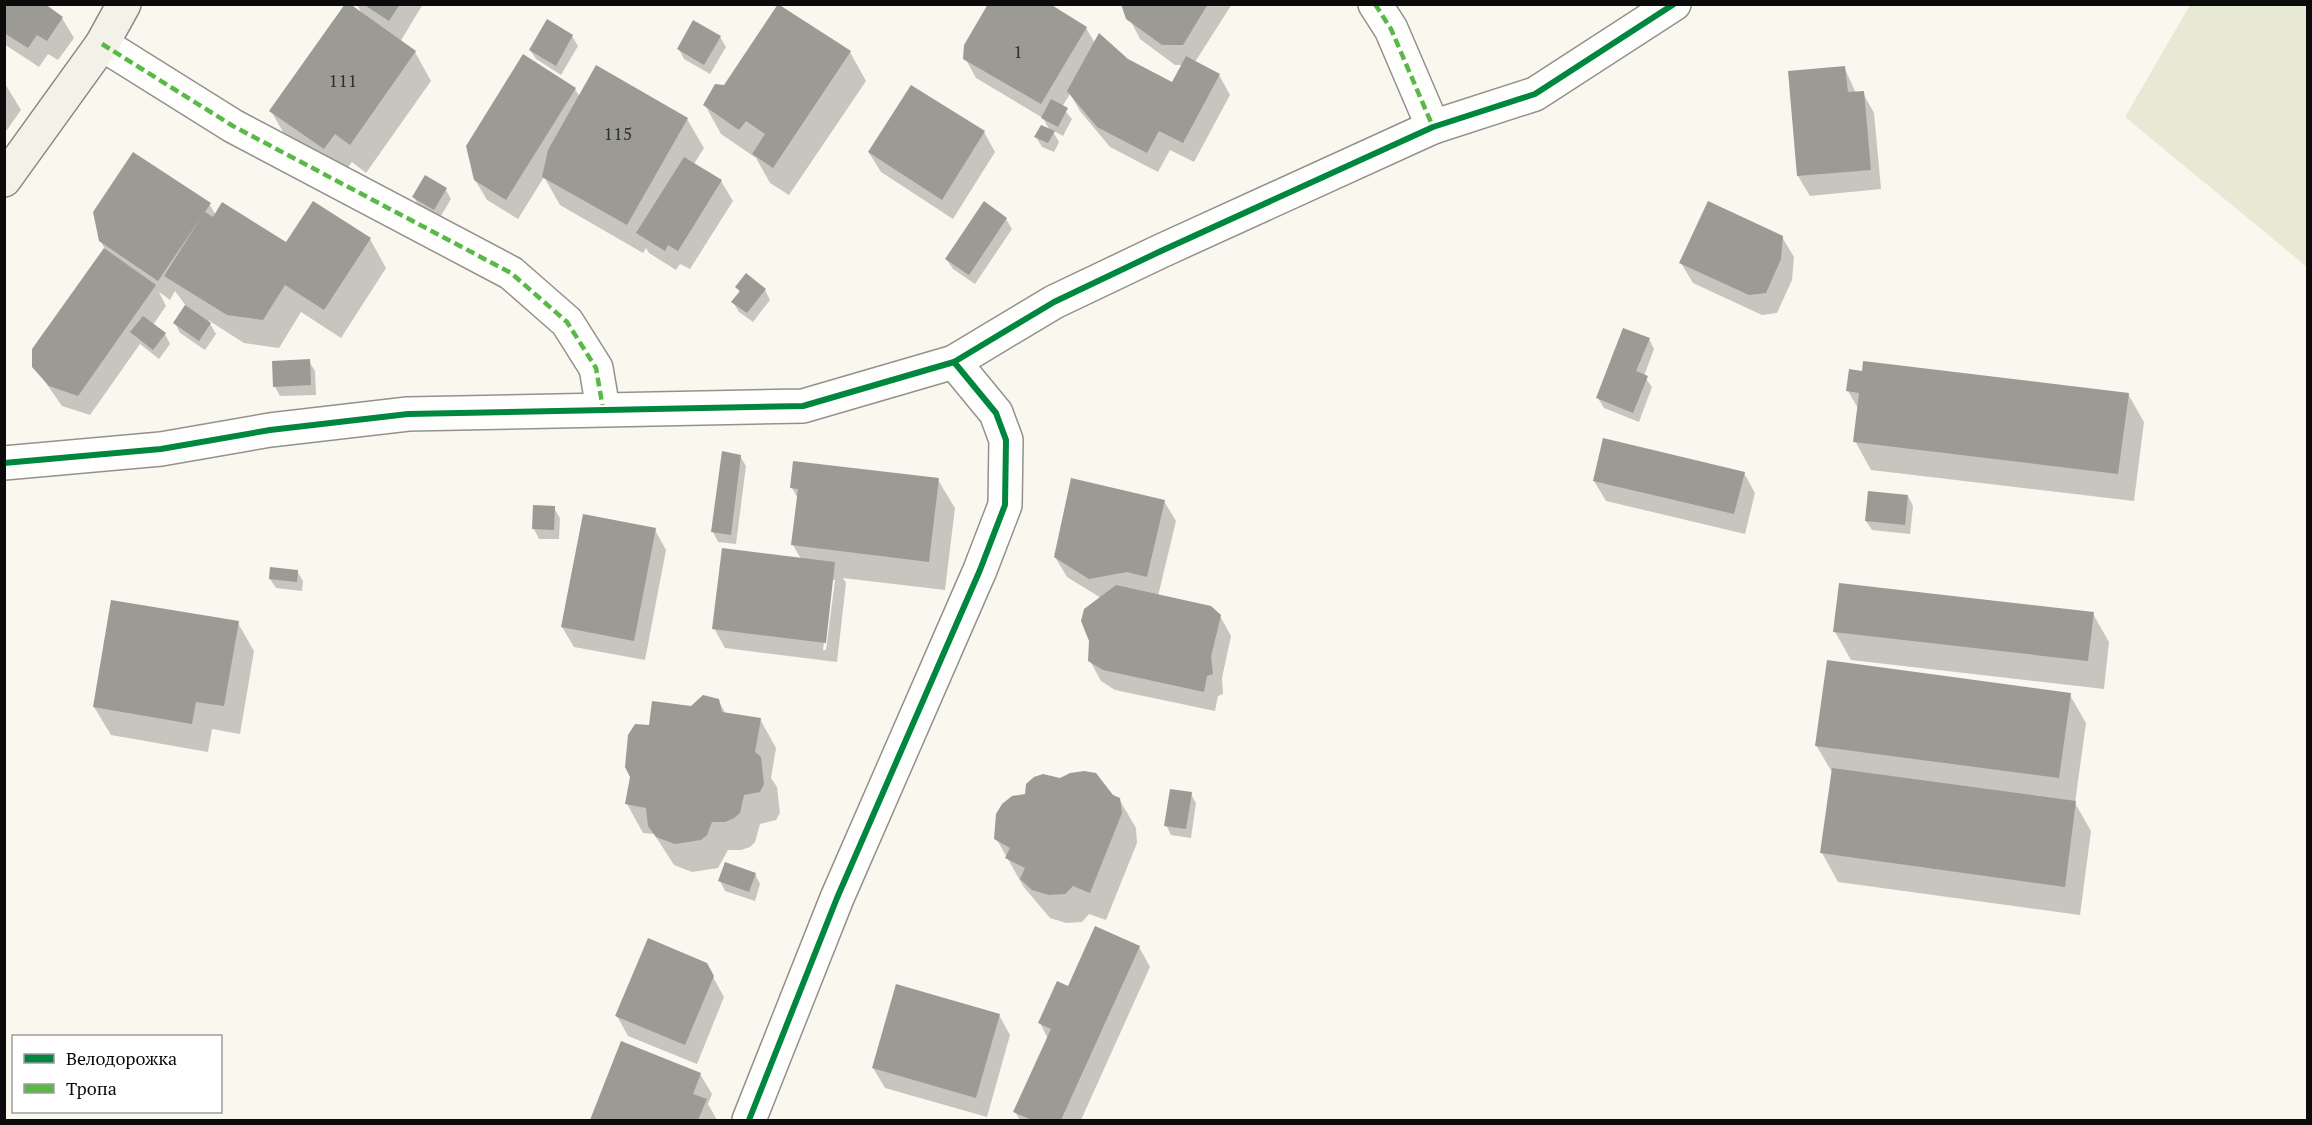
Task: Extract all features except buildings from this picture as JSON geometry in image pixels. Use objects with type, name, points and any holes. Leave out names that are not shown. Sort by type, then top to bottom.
[{"type":"street","points":[[4,180],[102,44],[124,4]]},
{"type":"street","points":[[1375,4],[1391,29],[1433,127]]},
{"type":"street","points":[[4,463],[161,449],[270,430],[408,414],[803,406],[954,362],[1054,302],[1433,127],[1535,94],[1674,4]]},
{"type":"street","points":[[102,44],[233,126],[511,273],[567,322],[596,368],[603,409]]},
{"type":"street","points":[[749,1120],[837,898],[980,570],[1005,505],[1006,440],[996,413],[954,362]]},
{"type":"green space","points":[[2190,5],[2307,5],[2307,267],[2125,117]]},
{"type":"marked path","points":[[1375,4],[1391,29],[1433,127]]},
{"type":"marked path","points":[[102,44],[233,126],[511,273],[567,322],[596,368],[603,409]]},
{"type":"cycle path","points":[[4,463],[161,449],[270,430],[408,414],[803,406],[954,362],[1054,302],[1161,251],[1433,127],[1535,94],[1674,4]]},
{"type":"cycle path","points":[[749,1120],[837,898],[980,570],[1005,505],[1006,440],[996,413],[954,362]]}]
